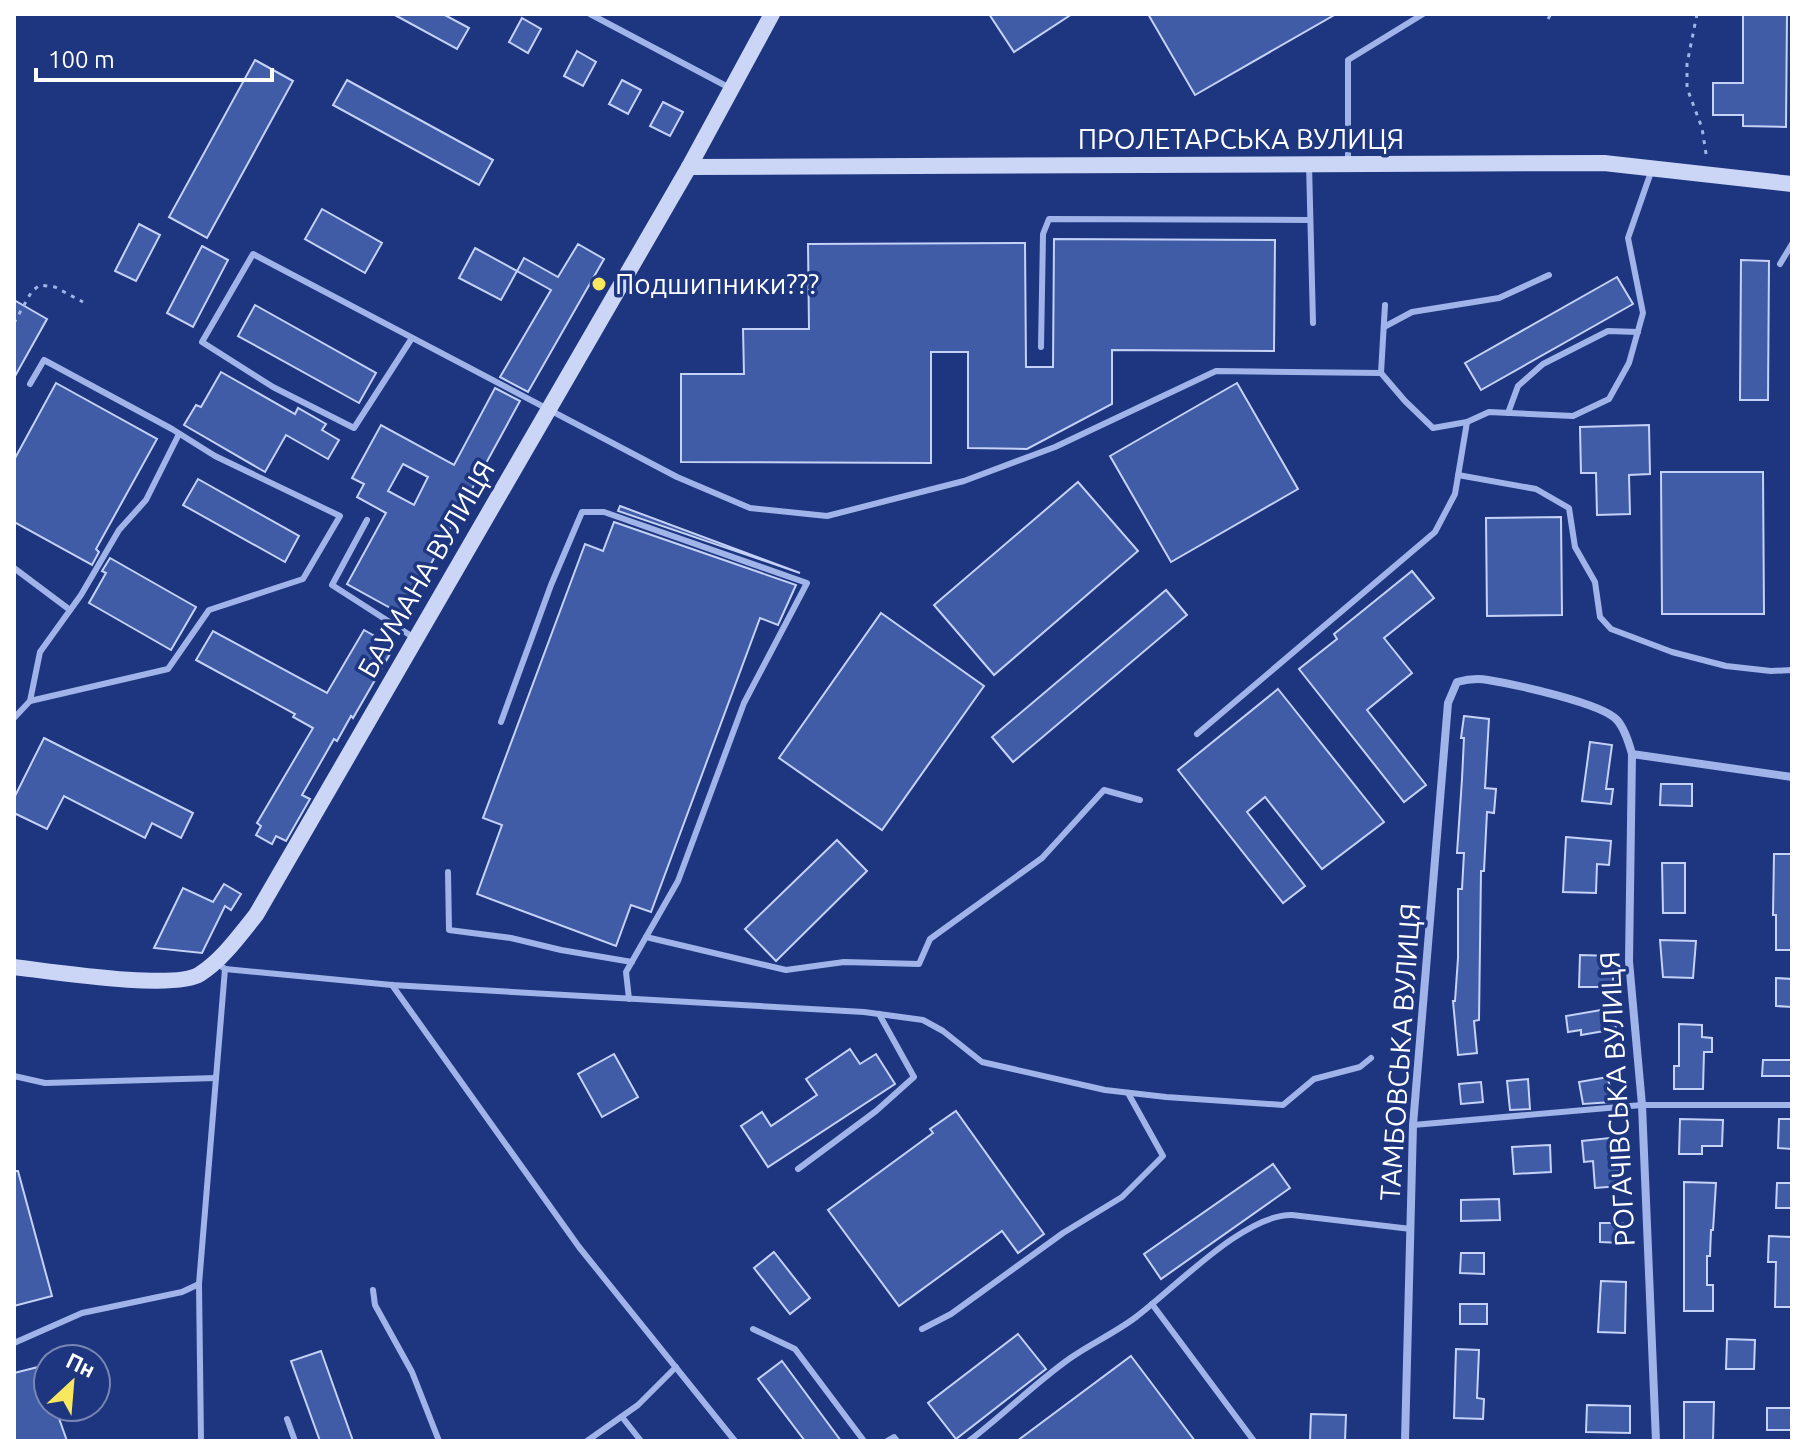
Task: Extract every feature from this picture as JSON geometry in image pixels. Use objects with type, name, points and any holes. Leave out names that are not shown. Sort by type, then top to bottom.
[{"type":"main road","name":"БАУМАНА ВУЛИЦЯ","points":[[14,967],[155,982],[198,976],[220,965],[256,915],[689,167],[772,14]]},
{"type":"main road","name":"ПРОЛЕТАРСЬКА ВУЛИЦЯ","points":[[689,167],[1604,163],[1792,184]]},
{"type":"street","name":"ТАМБОВСЬКА ВУЛИЦЯ","points":[[1405,1441],[1413,1125],[1448,703],[1457,682],[1470,678],[1580,702],[1608,713],[1618,721],[1632,754]]},
{"type":"street","points":[[1632,754],[1792,777]]},
{"type":"street","name":"РОГАЧІВСЬКА ВУЛИЦЯ","points":[[1632,754],[1629,961],[1642,1105],[1656,1441]]},
{"type":"lane","points":[[590,14],[732,89]]},
{"type":"lane","points":[[1348,164],[1348,60],[1423,14]]},
{"type":"lane","points":[[1309,164],[1313,323]]},
{"type":"lane","points":[[1385,305],[1381,373],[1433,428],[1467,422],[1489,412],[1573,416],[1609,399],[1629,363],[1643,313],[1628,238],[1652,168]]},
{"type":"lane","points":[[1041,347],[1043,234],[1049,219],[1309,220]]},
{"type":"lane","points":[[1780,264],[1792,244]]},
{"type":"lane","points":[[412,338],[354,428],[273,387],[202,342],[253,254],[677,477],[750,508],[827,516],[964,481],[1055,447],[1216,371],[1381,373]]},
{"type":"lane","points":[[1384,327],[1412,312],[1499,298],[1549,275]]},
{"type":"lane","points":[[1508,413],[1518,386],[1543,364],[1608,331],[1638,332]]},
{"type":"lane","points":[[30,384],[44,360],[215,456],[340,516],[303,579],[209,610],[168,669],[30,701]]},
{"type":"lane","points":[[1197,734],[1435,532],[1455,494],[1467,422]]},
{"type":"lane","points":[[14,718],[30,701],[40,652],[119,530],[146,500],[179,434]]},
{"type":"lane","points":[[1458,475],[1536,489],[1569,508],[1575,547],[1595,582],[1600,617],[1611,629],[1672,652],[1726,666],[1792,670]]},
{"type":"lane","points":[[501,722],[551,585],[582,512],[604,512],[807,583],[744,703],[678,881],[626,972],[629,999]]},
{"type":"lane","points":[[367,520],[332,585],[416,639]]},
{"type":"lane","points":[[14,568],[70,610]]},
{"type":"lane","points":[[646,937],[786,970],[844,962],[919,964],[930,939],[1042,858],[1104,790],[1140,800]]},
{"type":"lane","points":[[448,872],[449,930],[511,938],[632,962]]},
{"type":"lane","points":[[201,1441],[199,1284],[216,1078],[220,965],[392,985],[879,1014],[923,1020],[943,1031],[982,1062],[1128,1093],[1283,1105],[1314,1079],[1360,1067],[1371,1058]]},
{"type":"lane","points":[[392,985],[579,1247],[735,1441]]},
{"type":"lane","points":[[798,1169],[876,1111],[914,1077],[879,1014]]},
{"type":"lane","points":[[14,1076],[45,1083],[216,1078]]},
{"type":"lane","points":[[922,1329],[951,1314],[1063,1233],[1122,1197],[1163,1156],[1128,1093]]},
{"type":"lane","points":[[1413,1125],[1642,1105],[1792,1105]]},
{"type":"lane","points":[[969,1441],[1067,1361],[1136,1317],[1256,1224],[1277,1215],[1411,1229]]},
{"type":"lane","points":[[14,1343],[82,1313],[182,1292],[199,1284]]},
{"type":"lane","points":[[373,1290],[375,1305],[412,1372],[439,1441]]},
{"type":"lane","points":[[1152,1304],[1254,1441]]},
{"type":"lane","points":[[753,1329],[795,1349],[864,1441]]},
{"type":"lane","points":[[588,1441],[638,1405],[676,1367]]},
{"type":"lane","points":[[622,1417],[641,1441]]},
{"type":"lane","points":[[287,1419],[295,1441]]},
{"type":"lane","points":[[887,1441],[894,1437],[897,1441]]},
{"type":"path","points":[[1548,19],[1551,14]]},
{"type":"path","points":[[1697,14],[1687,64],[1687,88],[1702,128],[1711,175]]},
{"type":"path","points":[[14,323],[32,291],[40,285],[55,287],[83,302]]},
{"type":"building","points":[[393,14],[443,14],[469,28],[457,49]]},
{"type":"building","points":[[989,14],[1072,14],[1014,52]]},
{"type":"building","points":[[1148,14],[1336,14],[1195,95]]},
{"type":"building","points":[[1743,14],[1787,14],[1786,127],[1743,126],[1743,115],[1713,115],[1713,83],[1743,83]]},
{"type":"building","points":[[522,18],[541,29],[528,53],[509,42]]},
{"type":"building","points":[[577,51],[596,62],[583,86],[564,76]]},
{"type":"building","points":[[255,60],[293,81],[207,238],[169,217]]},
{"type":"building","points":[[347,80],[493,160],[479,185],[333,105]]},
{"type":"building","points":[[622,80],[641,90],[628,114],[609,104]]},
{"type":"building","points":[[663,102],[683,112],[670,136],[650,126]]},
{"type":"building","points":[[322,209],[382,243],[365,273],[305,239]]},
{"type":"building","points":[[139,224],[160,235],[136,281],[115,271]]},
{"type":"building","points":[[1054,239],[1275,240],[1274,351],[1112,350],[1112,404],[1027,449],[968,448],[968,352],[931,352],[931,463],[681,462],[681,374],[744,374],[743,329],[809,329],[808,244],[1025,243],[1026,367],[1053,367]]},
{"type":"building","points":[[578,244],[604,259],[528,392],[500,377],[551,290],[517,271],[524,258],[558,277]]},
{"type":"building","points":[[202,246],[228,260],[193,327],[167,313]]},
{"type":"building","points":[[475,248],[517,271],[501,300],[459,278]]},
{"type":"building","points":[[1741,260],[1769,261],[1768,400],[1740,400]]},
{"type":"building","points":[[1617,277],[1633,304],[1481,390],[1465,363]]},
{"type":"building","points":[[14,300],[47,319],[14,378]]},
{"type":"building","points":[[255,305],[376,373],[359,403],[238,336]]},
{"type":"building","points":[[221,372],[295,414],[298,408],[326,424],[322,430],[339,440],[328,459],[286,435],[265,472],[184,425],[196,405],[201,407]]},
{"type":"building","points":[[56,383],[157,439],[96,549],[99,552],[92,565],[14,522],[14,460]]},
{"type":"building","points":[[1237,383],[1298,489],[1171,562],[1110,456]]},
{"type":"building","points":[[495,388],[520,401],[403,615],[347,584],[386,513],[357,497],[364,484],[352,478],[381,425],[454,465]],"holes":[[[403,464],[428,477],[414,505],[388,491]]]},
{"type":"building","points":[[1649,425],[1650,474],[1629,475],[1630,514],[1597,515],[1596,473],[1581,473],[1580,427]]},
{"type":"building","points":[[1661,472],[1763,472],[1764,614],[1662,614]]},
{"type":"building","points":[[198,479],[299,536],[285,562],[183,505]]},
{"type":"building","points":[[1078,482],[1138,551],[994,675],[934,605]]},
{"type":"building","points":[[620,506],[800,573],[618,511]]},
{"type":"building","points":[[1561,517],[1562,615],[1487,616],[1486,518]]},
{"type":"building","points":[[614,522],[796,585],[778,625],[760,618],[651,912],[631,905],[616,946],[477,894],[502,825],[483,818],[585,544],[603,551]]},
{"type":"building","points":[[110,558],[196,607],[171,650],[89,603],[106,573],[102,571]]},
{"type":"building","points":[[1412,571],[1434,598],[1384,638],[1412,673],[1367,710],[1426,785],[1404,802],[1299,669],[1337,639],[1334,634]]},
{"type":"building","points":[[1166,590],[1187,615],[1013,762],[992,737]]},
{"type":"building","points":[[881,613],[984,686],[882,830],[779,758]]},
{"type":"building","points":[[364,630],[394,647],[353,718],[351,716],[337,741],[334,739],[302,795],[310,799],[286,841],[276,836],[272,844],[256,835],[261,826],[257,823],[313,728],[293,717],[295,714],[196,660],[213,631],[327,693]]},
{"type":"building","points":[[1278,689],[1384,822],[1322,869],[1265,797],[1247,812],[1305,886],[1283,903],[1178,770]]},
{"type":"building","points":[[1464,716],[1489,719],[1485,788],[1496,789],[1494,813],[1487,812],[1484,871],[1481,871],[1479,1020],[1474,1021],[1477,1053],[1458,1055],[1453,1001],[1458,958],[1458,889],[1462,889],[1464,853],[1457,853]]},
{"type":"building","points":[[44,738],[193,813],[181,838],[152,823],[145,838],[64,796],[47,829],[14,813],[14,798]]},
{"type":"building","points":[[1590,742],[1612,745],[1606,789],[1613,789],[1611,804],[1582,801]]},
{"type":"building","points":[[1661,784],[1692,784],[1692,806],[1660,805]]},
{"type":"building","points":[[1566,837],[1611,841],[1609,865],[1597,864],[1596,893],[1563,892]]},
{"type":"building","points":[[837,840],[867,871],[776,961],[745,929]]},
{"type":"building","points":[[1774,854],[1792,854],[1792,950],[1776,950]]},
{"type":"building","points":[[1662,863],[1685,863],[1685,913],[1663,913]]},
{"type":"building","points":[[224,884],[241,894],[231,910],[225,906],[202,953],[154,948],[183,888],[213,902]]},
{"type":"building","points":[[1660,940],[1696,941],[1693,978],[1663,977]]},
{"type":"building","points":[[1580,955],[1613,956],[1613,987],[1579,987]]},
{"type":"building","points":[[1776,978],[1792,979],[1792,1007],[1776,1006]]},
{"type":"building","points":[[1613,1008],[1616,1029],[1581,1035],[1581,1030],[1568,1032],[1566,1016]]},
{"type":"building","points":[[1679,1024],[1702,1025],[1702,1037],[1712,1038],[1712,1052],[1704,1052],[1703,1089],[1674,1089],[1674,1066],[1679,1066]]},
{"type":"building","points":[[850,1049],[860,1064],[876,1054],[895,1084],[768,1167],[741,1126],[762,1112],[771,1126],[817,1095],[806,1079]]},
{"type":"building","points":[[614,1054],[638,1097],[602,1117],[578,1074]]},
{"type":"building","points":[[1763,1060],[1792,1060],[1792,1076],[1762,1076]]},
{"type":"building","points":[[1608,1077],[1612,1102],[1583,1104],[1579,1082]]},
{"type":"building","points":[[1528,1079],[1530,1109],[1510,1110],[1507,1081]]},
{"type":"building","points":[[1481,1082],[1483,1102],[1461,1104],[1459,1084]]},
{"type":"building","points":[[956,1111],[1044,1234],[1018,1253],[1002,1231],[899,1306],[828,1210],[933,1133],[930,1129]]},
{"type":"building","points":[[1680,1119],[1723,1120],[1722,1146],[1702,1146],[1702,1154],[1679,1154]]},
{"type":"building","points":[[1779,1119],[1792,1119],[1792,1149],[1778,1148]]},
{"type":"building","points":[[1619,1137],[1620,1186],[1595,1188],[1593,1161],[1584,1162],[1582,1141]]},
{"type":"building","points":[[1550,1145],[1551,1172],[1514,1174],[1512,1147]]},
{"type":"building","points":[[1273,1164],[1290,1188],[1161,1279],[1144,1254]]},
{"type":"building","points":[[14,1171],[18,1171],[52,1296],[14,1306]]},
{"type":"building","points":[[1684,1182],[1716,1183],[1710,1256],[1707,1256],[1707,1285],[1713,1285],[1713,1311],[1684,1311]]},
{"type":"building","points":[[1777,1183],[1792,1183],[1792,1208],[1776,1208]]},
{"type":"building","points":[[1499,1199],[1500,1220],[1461,1221],[1461,1200]]},
{"type":"building","points":[[1600,1223],[1623,1223],[1622,1243],[1600,1242]]},
{"type":"building","points":[[1769,1236],[1792,1237],[1792,1307],[1775,1307],[1776,1262],[1768,1262]]},
{"type":"building","points":[[774,1252],[810,1298],[790,1314],[754,1268]]},
{"type":"building","points":[[1461,1253],[1484,1253],[1484,1274],[1460,1273]]},
{"type":"building","points":[[1601,1281],[1626,1282],[1625,1333],[1598,1332]]},
{"type":"building","points":[[1460,1304],[1487,1304],[1487,1324],[1460,1324]]},
{"type":"building","points":[[1018,1334],[1046,1369],[956,1439],[928,1403]]},
{"type":"building","points":[[1727,1339],[1755,1340],[1754,1369],[1726,1369]]},
{"type":"building","points":[[1456,1349],[1479,1350],[1477,1398],[1484,1399],[1483,1419],[1454,1418]]},
{"type":"building","points":[[321,1351],[353,1441],[320,1441],[291,1361]]},
{"type":"building","points":[[1131,1356],[1195,1441],[1017,1441]]},
{"type":"building","points":[[782,1361],[841,1441],[805,1441],[758,1379]]},
{"type":"building","points":[[32,1368],[32,1423],[61,1423],[67,1441],[14,1441],[14,1373]]},
{"type":"building","points":[[1684,1402],[1714,1402],[1713,1441],[1684,1441]]},
{"type":"building","points":[[1587,1405],[1630,1406],[1630,1433],[1586,1432]]},
{"type":"building","points":[[1767,1408],[1792,1408],[1792,1430],[1767,1430]]},
{"type":"building","points":[[1311,1414],[1346,1415],[1345,1441],[1310,1441]]},
{"type":"place","name":"Подшипники???","points":[[599,284]]}]
